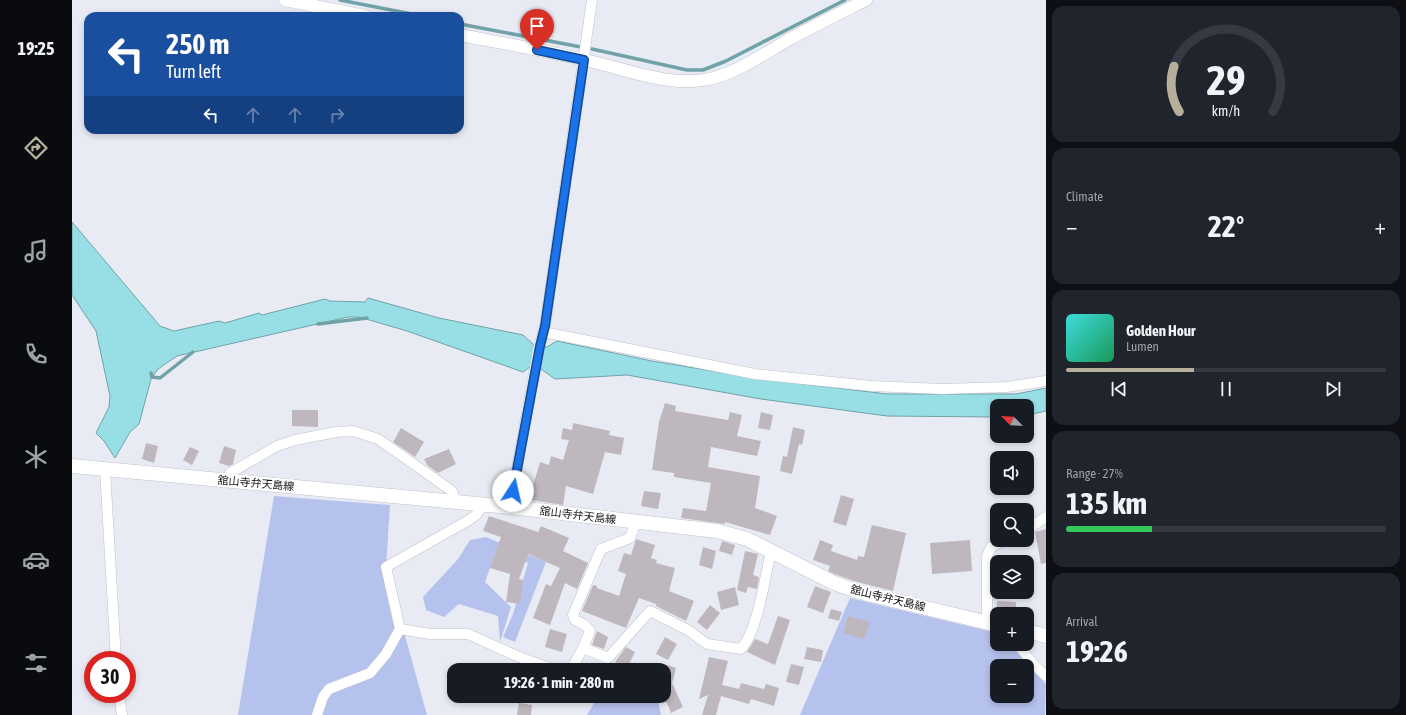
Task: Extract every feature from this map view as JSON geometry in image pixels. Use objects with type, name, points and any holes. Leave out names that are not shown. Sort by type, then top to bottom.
[{"type":"main road","name":"舘山寺弁天島線","points":[[72,466],[484,504],[727,533],[747,540],[834,582],[859,592],[990,623]]},
{"type":"main road","points":[[1034,633],[1046,636]]},
{"type":"street","points":[[285,0],[345,12]]},
{"type":"street","points":[[510,507],[543,332],[592,0]]},
{"type":"street","points":[[464,36],[584,60],[672,80],[708,80],[741,68],[802,32],[866,0]]},
{"type":"street","points":[[543,332],[755,374],[871,386],[942,389],[1007,387],[1046,381]]},
{"type":"street","points":[[227,480],[230,473],[277,446],[309,436],[353,431],[370,435],[385,444],[452,491],[455,502]]},
{"type":"street","points":[[105,469],[115,651]]},
{"type":"street","points":[[317,715],[323,697],[329,689],[370,673],[386,654],[400,629],[386,566],[469,520],[476,515],[484,504]]},
{"type":"street","points":[[1034,525],[1046,517]]},
{"type":"street","points":[[574,663],[584,648],[590,631],[585,625],[575,620],[573,615],[601,549],[630,538],[636,521]]},
{"type":"street","points":[[991,547],[988,551],[991,607]]},
{"type":"street","points":[[584,648],[608,658],[650,611],[688,630],[707,644],[741,649],[746,643],[755,621],[771,551]]},
{"type":"street","points":[[400,629],[430,634],[468,634],[497,648],[537,663]]},
{"type":"street","points":[[1023,651],[1032,663],[1046,676]]},
{"type":"street","points":[[120,703],[122,715]]},
{"type":"shaded area","points":[[72,222],[160,326],[174,331],[219,321],[225,323],[259,313],[262,315],[325,299],[330,301],[365,302],[368,298],[439,318],[523,335],[534,345],[547,347],[557,341],[652,361],[755,378],[887,394],[1016,394],[1046,388],[1046,411],[1034,414],[1034,399],[990,399],[990,417],[887,416],[761,399],[627,375],[555,379],[541,369],[530,367],[523,372],[407,331],[359,317],[348,317],[177,356],[158,369],[151,379],[139,424],[130,432],[115,458],[104,441],[96,433],[109,407],[110,396],[96,331],[72,295]]},
{"type":"shaded area","points":[[274,496],[390,505],[386,567],[427,715],[238,715]]},
{"type":"shaded area","points":[[486,537],[546,562],[515,642],[503,637],[513,614],[528,563],[497,549],[485,582],[511,607],[500,642],[498,616],[459,604],[444,617],[426,610],[423,597],[458,559],[470,540]]},
{"type":"shaded area","points":[[850,598],[990,631],[990,651],[1016,651],[1024,659],[990,659],[990,703],[1034,703],[1034,671],[1046,684],[1045,715],[800,715]]},
{"type":"shaded area","points":[[594,703],[658,703],[661,715],[587,715]]},
{"type":"building","points":[[665,403],[676,406],[675,411],[728,420],[730,412],[742,415],[737,436],[761,441],[757,456],[711,447],[708,467],[760,476],[755,508],[777,516],[770,535],[725,522],[725,524],[681,518],[683,508],[706,511],[711,483],[674,477],[674,473],[652,470],[659,422]]},
{"type":"building","points":[[292,410],[318,410],[318,427],[292,426]]},
{"type":"building","points":[[761,412],[773,415],[770,430],[758,428]]},
{"type":"building","points":[[573,423],[610,431],[609,435],[624,438],[621,455],[605,452],[593,494],[566,486],[563,505],[518,498],[523,483],[533,486],[540,462],[549,465],[551,456],[563,460],[569,440],[561,439],[563,428],[572,430]]},
{"type":"building","points":[[793,427],[805,430],[802,445],[799,444],[792,474],[780,471],[783,456],[787,457]]},
{"type":"building","points":[[401,428],[424,442],[415,457],[393,442]]},
{"type":"building","points":[[146,443],[158,446],[154,463],[142,459]]},
{"type":"building","points":[[224,446],[236,450],[233,464],[229,466],[219,463]]},
{"type":"building","points":[[190,447],[199,451],[192,465],[183,460]]},
{"type":"building","points":[[449,449],[456,464],[438,473],[428,466],[424,459]]},
{"type":"building","points":[[644,491],[661,493],[658,509],[641,506]]},
{"type":"building","points":[[841,495],[854,499],[846,526],[833,522]]},
{"type":"building","points":[[489,516],[538,532],[541,526],[569,538],[563,551],[588,563],[577,589],[565,583],[550,625],[533,618],[546,584],[551,586],[560,568],[528,554],[519,579],[523,580],[520,604],[506,602],[510,574],[490,568],[501,537],[483,531]]},
{"type":"building","points":[[872,525],[906,533],[893,591],[857,582],[837,575],[828,571],[830,566],[813,560],[820,540],[833,545],[831,551],[857,560],[858,556],[864,557]]},
{"type":"building","points":[[1046,529],[1046,563],[1041,564],[1035,532]]},
{"type":"building","points":[[636,539],[655,545],[651,558],[657,560],[656,563],[675,568],[669,591],[694,601],[686,621],[656,606],[656,604],[639,598],[626,628],[582,611],[593,585],[597,586],[597,588],[619,596],[626,574],[618,571],[624,553],[631,555]]},
{"type":"building","points":[[970,540],[972,571],[932,574],[930,543]]},
{"type":"building","points":[[722,541],[735,545],[732,555],[719,551]]},
{"type":"building","points":[[703,547],[716,551],[712,569],[699,565]]},
{"type":"building","points":[[745,551],[758,554],[753,575],[759,577],[757,589],[748,587],[746,593],[737,590]]},
{"type":"building","points":[[815,586],[831,592],[823,613],[807,607]]},
{"type":"building","points":[[735,587],[739,605],[721,610],[717,592]]},
{"type":"building","points":[[997,601],[1016,602],[1016,607],[997,607]]},
{"type":"building","points":[[710,605],[720,613],[707,630],[697,622]]},
{"type":"building","points":[[831,609],[842,612],[839,621],[828,618]]},
{"type":"building","points":[[778,616],[790,620],[775,665],[747,652],[755,639],[768,644]]},
{"type":"building","points":[[848,616],[870,622],[864,639],[843,633]]},
{"type":"building","points":[[550,629],[567,634],[562,652],[545,647]]},
{"type":"building","points":[[597,631],[608,637],[604,649],[592,645]]},
{"type":"building","points":[[665,637],[677,644],[668,660],[656,654]]},
{"type":"building","points":[[626,647],[635,652],[630,663],[615,662]]},
{"type":"building","points":[[807,647],[823,650],[821,662],[804,659]]},
{"type":"building","points":[[709,657],[728,661],[722,685],[739,689],[741,683],[764,689],[766,684],[779,688],[774,706],[751,699],[749,704],[721,696],[716,715],[702,715],[708,695],[699,699]]},
{"type":"building","points":[[791,664],[804,667],[799,685],[786,682]]},
{"type":"building","points":[[671,666],[676,668],[672,683],[683,707],[671,713],[667,703],[671,703]]},
{"type":"building","points":[[519,703],[532,705],[531,715],[517,715]]},
{"type":"waterway","points":[[340,0],[402,12]]},
{"type":"waterway","points":[[592,49],[687,70],[703,70],[726,61],[845,0]]},
{"type":"waterway","points":[[464,25],[581,47]]},
{"type":"waterway","points":[[318,324],[367,318]]},
{"type":"waterway","points":[[151,373],[152,377],[160,378],[193,352]]},
{"type":"route","points":[[513,491],[545,326],[581,71],[584,60],[537,50]]}]
